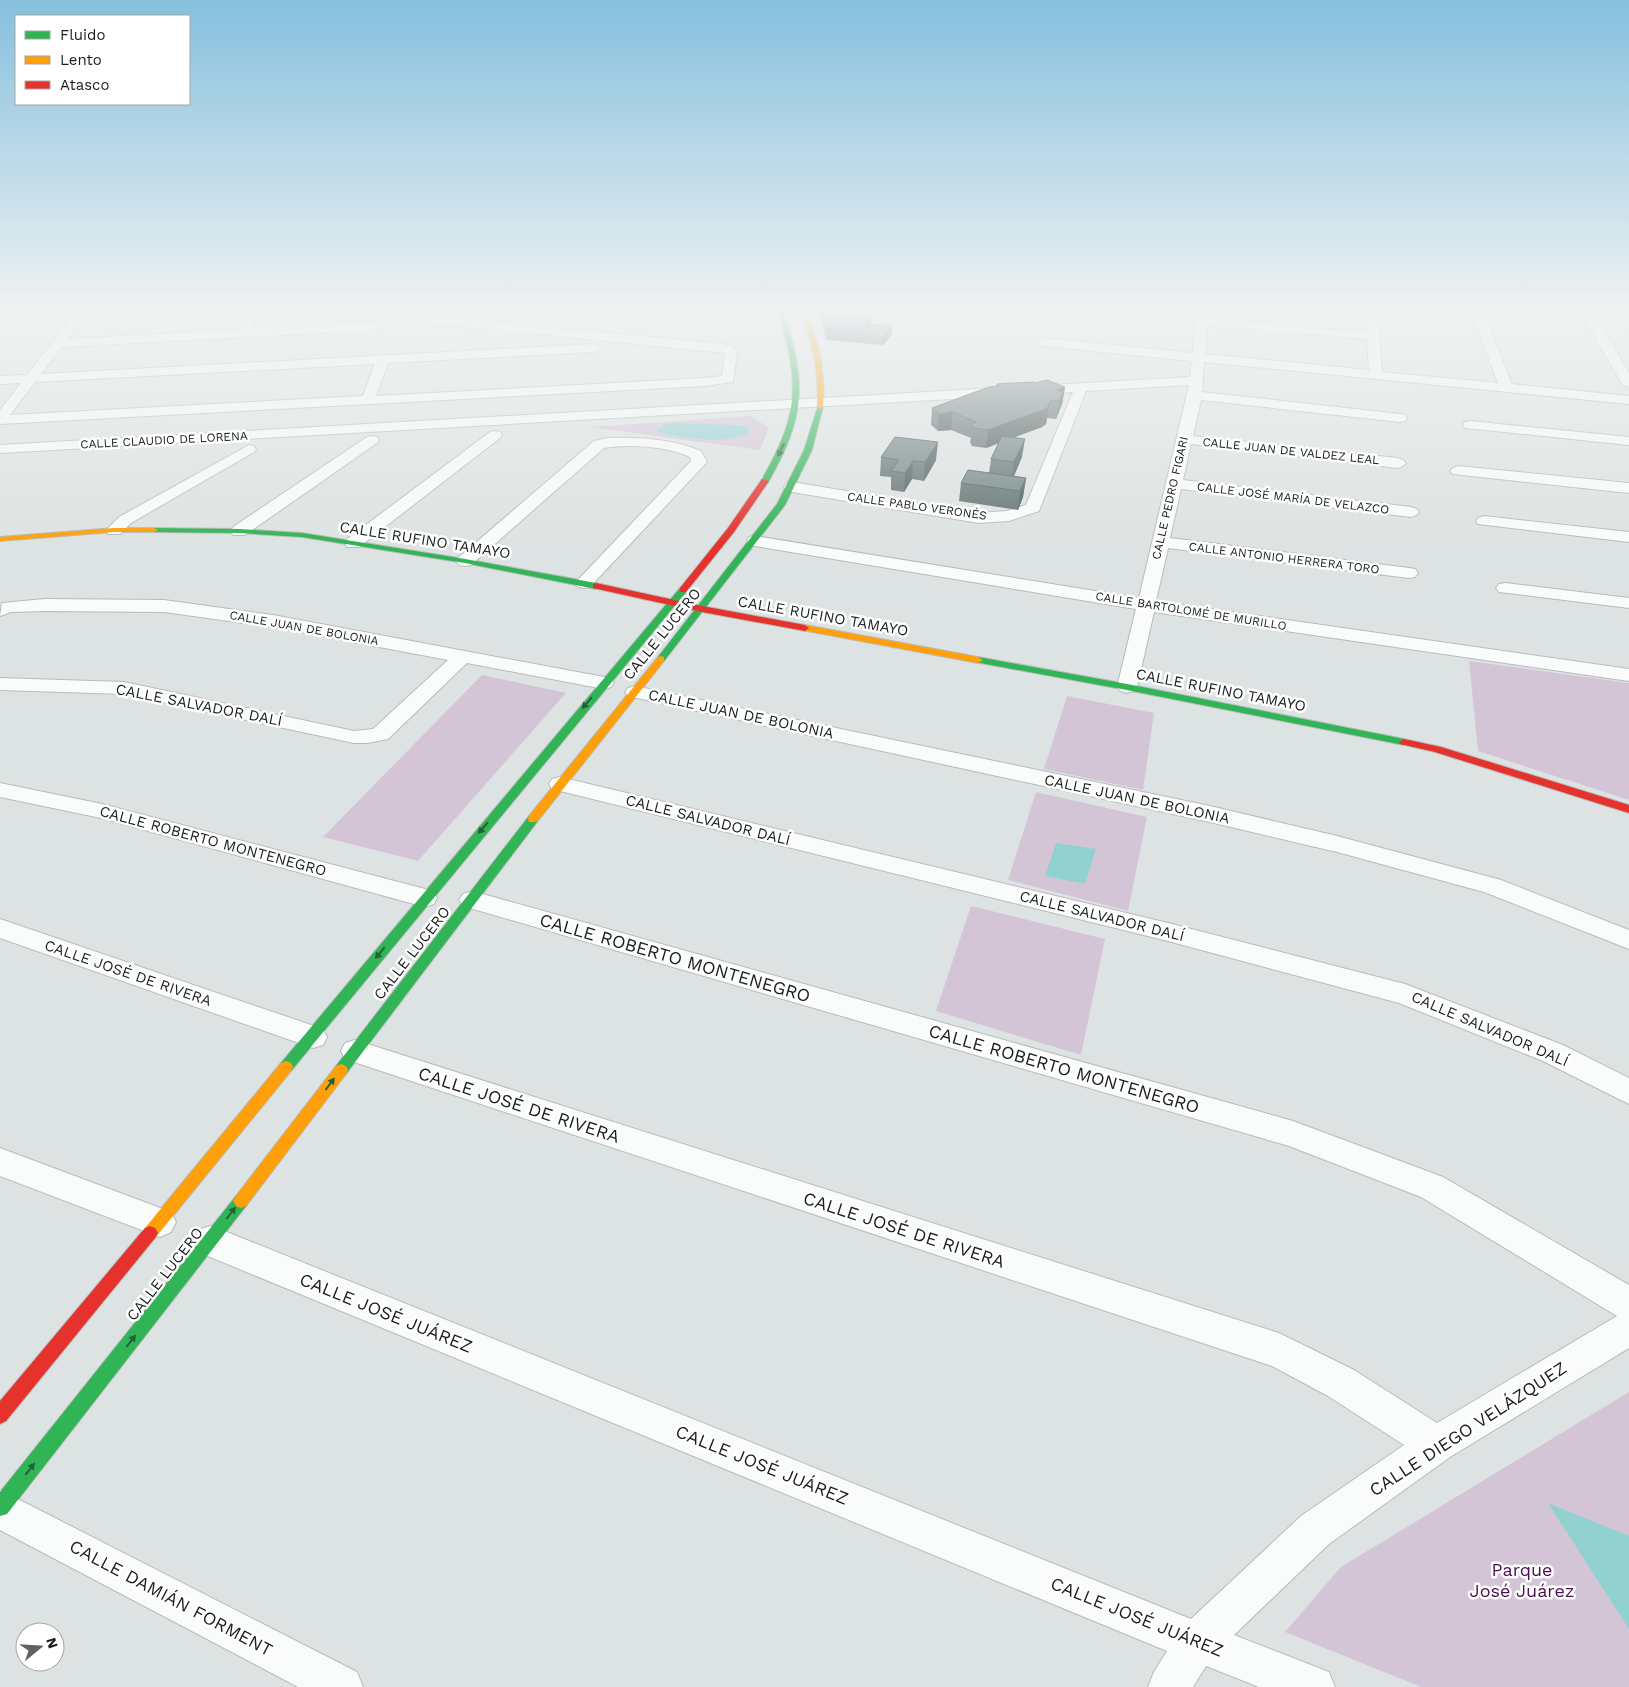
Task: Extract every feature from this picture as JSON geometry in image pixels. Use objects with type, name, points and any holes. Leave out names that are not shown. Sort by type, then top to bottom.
[{"type":"street","points":[[0,420],[24,388]]},
{"type":"street","points":[[368,400],[373,388]]},
{"type":"street","points":[[0,420],[589,388]]},
{"type":"street","name":"CALLE LUCERO","points":[[0,1415],[425,898],[673,603],[736,524],[771,471],[788,436],[800,388]]},
{"type":"street","name":"CALLE LUCERO","points":[[0,1508],[210,1241],[560,784],[702,609],[754,541],[792,487],[811,443],[818,418],[822,388]]},
{"type":"street","name":"CALLE CLAUDIO DE LORENA","points":[[0,450],[1081,388],[1196,388],[1400,418]]},
{"type":"street","name":"CALLE PABLO VERONÉS","points":[[792,487],[979,518],[1019,514],[1033,508],[1081,388]]},
{"type":"street","name":"CALLE PEDRO FIGARI","points":[[1126,687],[1196,388]]},
{"type":"street","points":[[1506,388],[1629,400]]},
{"type":"street","points":[[1470,425],[1629,441]]},
{"type":"street","points":[[353,543],[495,435]]},
{"type":"street","name":"CALLE JUAN DE VALDEZ LEAL","points":[[1183,439],[1398,463]]},
{"type":"street","points":[[239,531],[372,440]]},
{"type":"street","points":[[466,561],[599,444],[625,442],[683,449],[696,454],[699,462],[584,583]]},
{"type":"street","points":[[114,530],[125,520],[249,449]]},
{"type":"street","points":[[1458,471],[1629,488]]},
{"type":"street","name":"CALLE JOSÉ MARÍA DE VELAZCO","points":[[1174,484],[1411,512]]},
{"type":"street","points":[[1484,521],[1629,537]]},
{"type":"street","name":"CALLE RUFINO TAMAYO","points":[[0,539],[114,530],[239,531],[302,535],[466,561],[584,583],[702,609],[1126,687],[1437,749],[1629,809]]},
{"type":"street","name":"CALLE BARTOLOMÉ DE MURILLO","points":[[754,541],[1146,605],[1629,675]]},
{"type":"street","name":"CALLE ANTONIO HERRERA TORO","points":[[1160,542],[1409,573]]},
{"type":"street","points":[[1505,588],[1629,603]]},
{"type":"street","name":"CALLE JUAN DE BOLONIA","points":[[0,610],[8,607],[45,605],[164,606],[273,621],[604,683]]},
{"type":"street","name":"CALLE SALVADOR DALÍ","points":[[0,684],[124,688],[354,737],[367,737],[380,734],[463,656]]},
{"type":"street","name":"CALLE JUAN DE BOLONIA","points":[[635,692],[1210,814],[1336,844],[1492,886],[1629,940]]},
{"type":"street","name":"CALLE SALVADOR DALÍ","points":[[560,784],[1139,925],[1405,994],[1553,1053],[1629,1092]]},
{"type":"street","name":"CALLE ROBERTO MONTENEGRO","points":[[0,790],[102,811],[425,898]]},
{"type":"street","name":"CALLE ROBERTO MONTENEGRO","points":[[472,900],[1293,1134],[1432,1187],[1629,1304]]},
{"type":"street","name":"CALLE JOSÉ DE RIVERA","points":[[0,928],[312,1037]]},
{"type":"street","name":"CALLE JOSÉ DE RIVERA","points":[[355,1051],[1279,1351],[1341,1383],[1436,1444]]},
{"type":"street","points":[[0,1162],[160,1222]]},
{"type":"street","name":"CALLE JOSÉ JUÁREZ","points":[[210,1241],[1197,1642],[1314,1687]]},
{"type":"street","name":"CALLE DIEGO VELÁZQUEZ","points":[[1169,1687],[1197,1642],[1314,1530],[1436,1444],[1629,1328]]},
{"type":"street","name":"CALLE DAMIÁN FORMENT","points":[[0,1508],[342,1687]]},
{"type":"green space","points":[[751,416],[769,428],[760,450],[589,427]]},
{"type":"green space","points":[[1469,661],[1629,683],[1629,800],[1478,751]]},
{"type":"green space","points":[[482,675],[566,693],[418,861],[323,837]]},
{"type":"green space","points":[[1067,696],[1154,713],[1143,790],[1044,769]]},
{"type":"green space","points":[[1036,792],[1147,817],[1128,911],[1008,880]]},
{"type":"green space","points":[[971,906],[1105,939],[1081,1055],[936,1011]]},
{"type":"green space","name":"Parque José Juárez","points":[[1629,1392],[1629,1687],[1421,1687],[1285,1632],[1341,1567]]},
{"type":"water","points":[[666,424],[735,425],[747,427],[749,431],[747,434],[737,437],[715,440],[659,433],[657,430]]},
{"type":"water","points":[[1056,843],[1096,849],[1085,884],[1045,876]]},
{"type":"water","points":[[1548,1503],[1629,1536],[1629,1629]]},
{"type":"building","points":[[987,388],[1063,388],[1057,390],[1063,392],[1059,401],[1050,400],[1048,407],[1045,409],[988,430],[973,428],[972,424],[976,422],[953,412],[939,414],[932,408]]},
{"type":"building","points":[[1002,436],[1025,439],[1014,462],[991,459]]},
{"type":"building","points":[[895,437],[938,442],[925,462],[913,461],[905,473],[891,471],[899,460],[881,457]]},
{"type":"building","points":[[968,470],[1026,478],[1020,491],[961,483]]},
{"type":"traffic: fast","points":[[765,481],[788,437],[794,417],[796,388]]},
{"type":"traffic: fast","points":[[661,659],[781,505],[808,450],[820,407]]},
{"type":"traffic: fast","points":[[154,530],[239,531],[302,535],[465,561],[596,586]]},
{"type":"traffic: fast","points":[[286,1067],[683,590]]},
{"type":"traffic: fast","points":[[978,660],[1127,687],[1404,742]]},
{"type":"traffic: fast","points":[[341,1070],[533,819]]},
{"type":"traffic: fast","points":[[0,1507],[241,1201]]},
{"type":"traffic: slow","points":[[820,407],[821,388]]},
{"type":"traffic: slow","points":[[0,539],[114,530],[154,530]]},
{"type":"traffic: slow","points":[[805,628],[978,660]]},
{"type":"traffic: slow","points":[[533,819],[661,659]]},
{"type":"traffic: slow","points":[[150,1233],[286,1067]]},
{"type":"traffic: slow","points":[[241,1201],[341,1070]]},
{"type":"traffic: jam","points":[[683,590],[731,530],[765,481]]},
{"type":"traffic: jam","points":[[596,586],[702,609],[805,628]]},
{"type":"traffic: jam","points":[[1404,742],[1437,749],[1629,809]]},
{"type":"traffic: jam","points":[[0,1415],[150,1233]]}]
